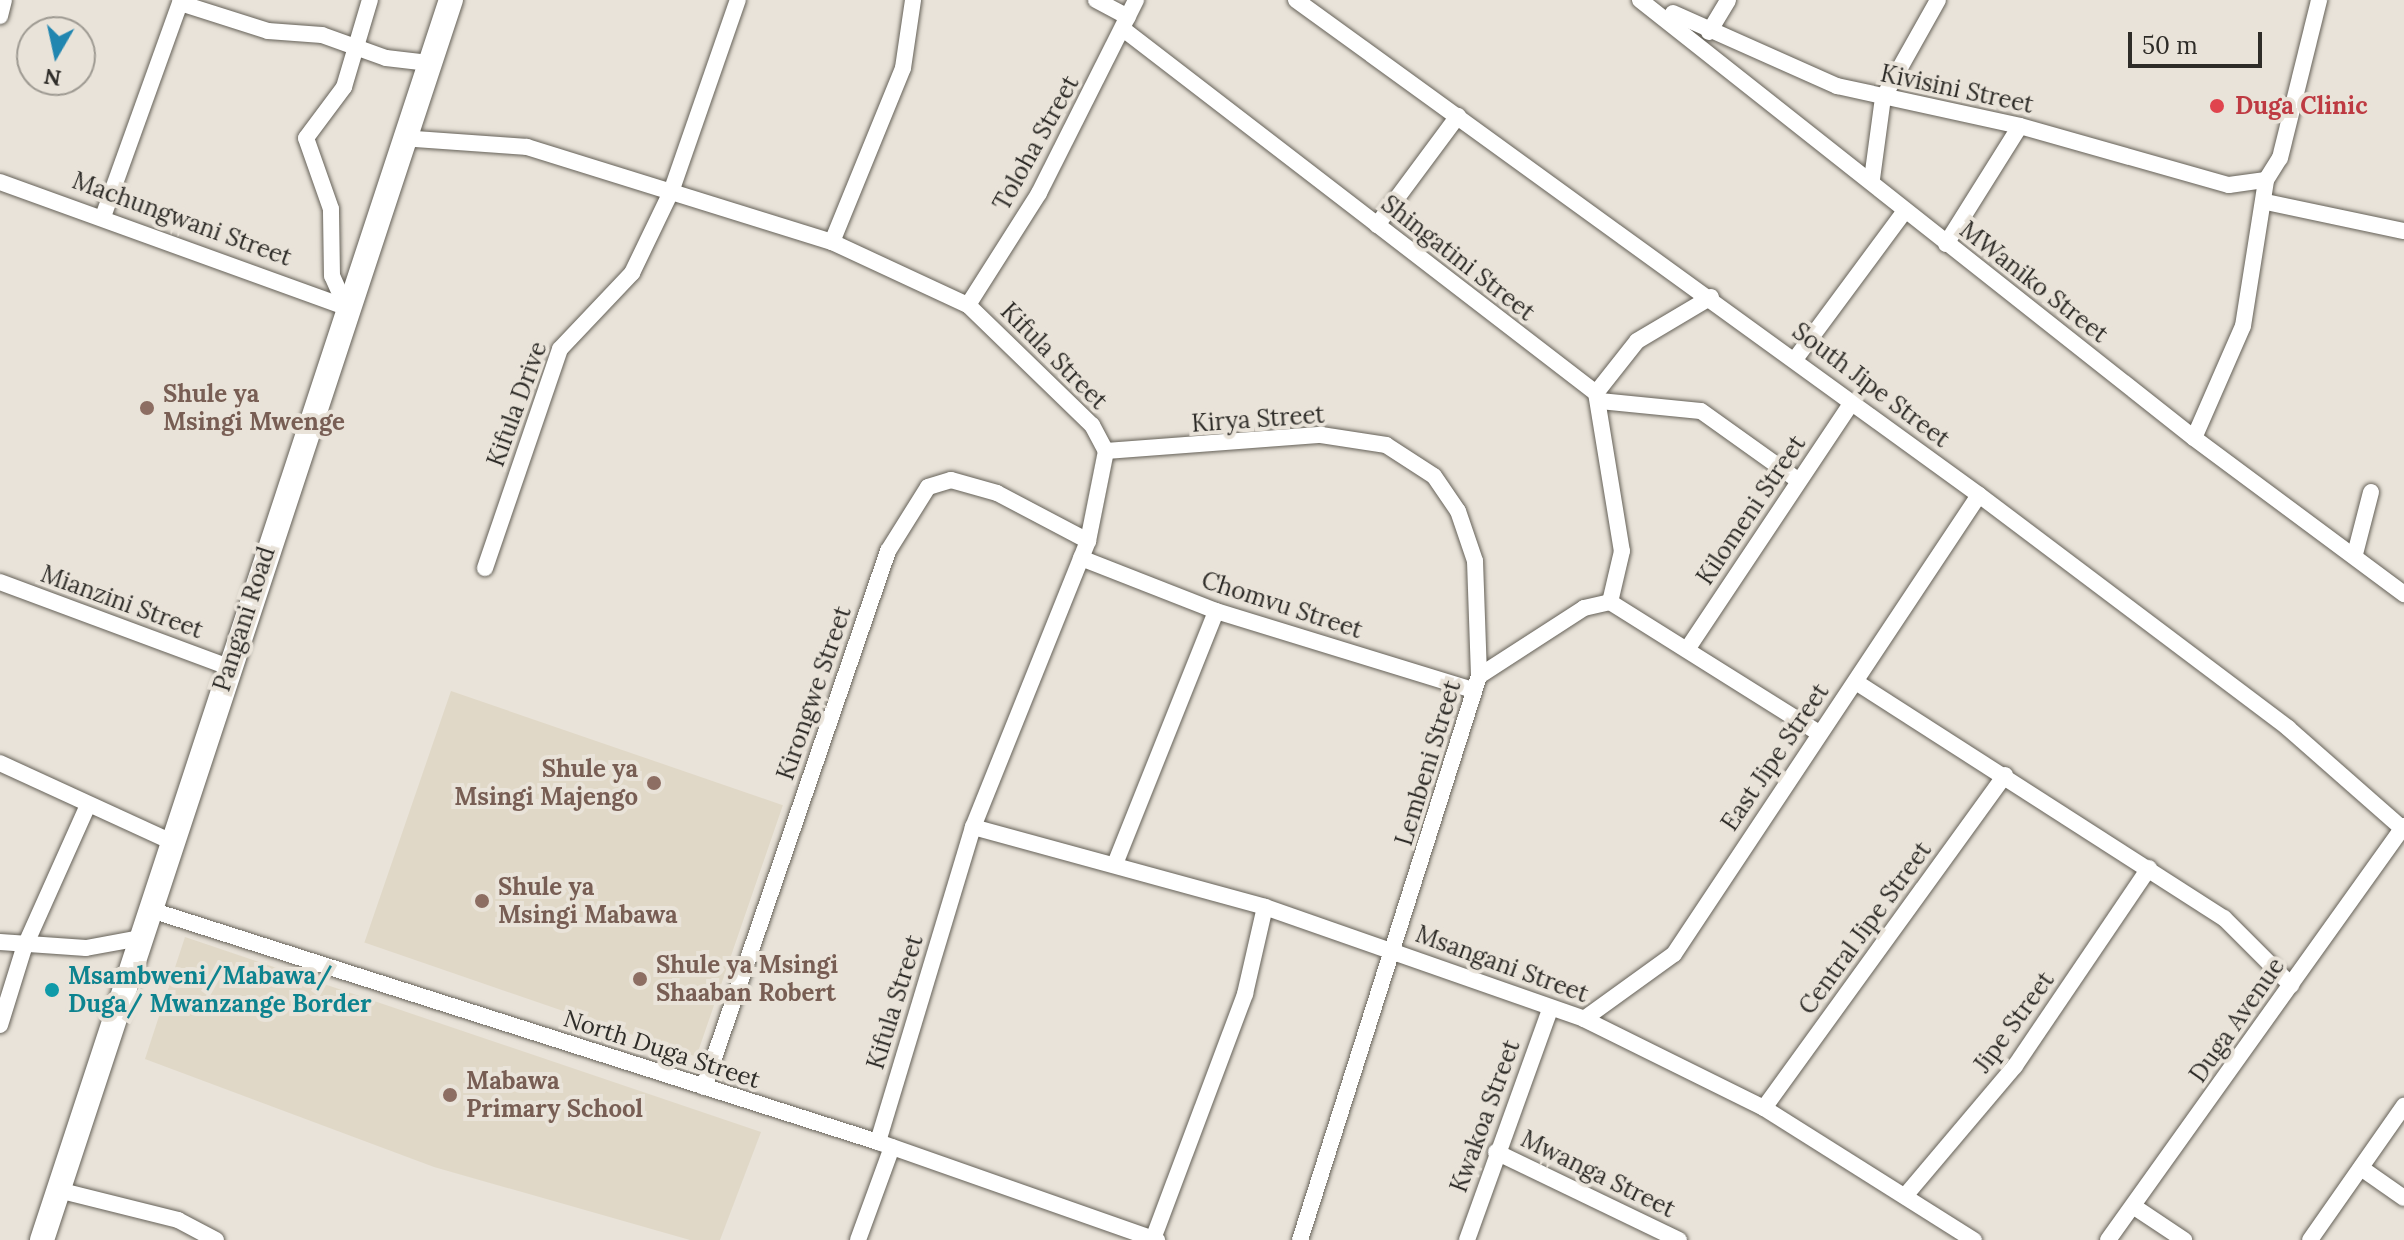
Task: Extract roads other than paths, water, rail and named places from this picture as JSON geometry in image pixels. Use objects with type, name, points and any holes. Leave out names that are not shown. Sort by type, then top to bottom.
[{"type":"main road","name":"Pangani Road","points":[[42,1240],[174,843],[346,307],[451,0]]},
{"type":"street","points":[[0,16],[4,0]]},
{"type":"street","points":[[346,307],[332,276],[331,209],[306,138],[344,87],[370,0]]},
{"type":"street","name":"Kifula Drive","points":[[485,568],[560,349],[577,323],[632,273],[671,192],[738,0]]},
{"type":"street","points":[[832,242],[903,68],[913,0]]},
{"type":"street","name":"Toloha Street","points":[[968,305],[1039,193],[1136,0]]},
{"type":"street","name":"South Jipe Street","points":[[1296,0],[1796,358],[2288,728],[2403,828]]},
{"type":"street","name":"MWaniko Street","points":[[1640,0],[1872,179],[1904,212],[2194,438],[2355,554],[2404,594]]},
{"type":"street","name":"Kivisini Street","points":[[1648,0],[1709,32],[1883,98],[2020,126],[2229,185],[2266,180]]},
{"type":"street","points":[[1709,32],[1728,0]]},
{"type":"street","points":[[1872,179],[1883,98],[1938,0]]},
{"type":"street","points":[[2194,438],[2243,326],[2266,202],[2266,180],[2280,158],[2319,0]]},
{"type":"street","name":"Shingatini Street","points":[[1100,1],[1377,225],[1598,397]]},
{"type":"street","points":[[104,214],[180,3],[268,31],[322,35],[354,47],[429,63]]},
{"type":"street","points":[[1377,225],[1458,116]]},
{"type":"street","points":[[1946,244],[2020,126]]},
{"type":"street","name":"Kifula Street","points":[[402,138],[527,147],[832,242],[968,305],[1092,425],[1106,451],[1088,541],[973,827],[858,1240]]},
{"type":"street","name":"Machungwani Street","points":[[0,182],[104,214],[346,307]]},
{"type":"street","points":[[2266,202],[2404,231]]},
{"type":"street","points":[[1796,358],[1904,212]]},
{"type":"street","points":[[1711,297],[1637,341],[1598,397],[1622,551],[1610,602],[1690,645],[1816,731]]},
{"type":"street","points":[[1598,397],[1701,411],[1799,481]]},
{"type":"street","name":"Kilomeni Street","points":[[1690,645],[1852,402]]},
{"type":"street","name":"Kirya Street","points":[[1106,451],[1321,435],[1386,445],[1434,476],[1458,511],[1475,561],[1476,683]]},
{"type":"street","name":"Kirongwe Street","points":[[704,1087],[888,551],[928,487],[951,480],[997,493],[1088,541]]},
{"type":"street","points":[[2355,554],[2371,492]]},
{"type":"street","name":"East Jipe Street","points":[[1584,1019],[1674,954],[1816,731],[1856,682],[1979,495]]},
{"type":"street","name":"Chomvu Street","points":[[1081,558],[1216,611],[1476,683]]},
{"type":"street","name":"Mianzini Street","points":[[0,582],[228,667]]},
{"type":"street","name":"Lembeni Street","points":[[1300,1240],[1397,952],[1476,683],[1573,614],[1610,602]]},
{"type":"street","points":[[1115,864],[1216,611]]},
{"type":"street","points":[[1856,682],[2224,918],[2291,985]]},
{"type":"street","points":[[0,763],[174,843]]},
{"type":"street","name":"Central Jipe Street","points":[[1764,1108],[2005,775]]},
{"type":"street","points":[[0,1025],[24,948],[88,805]]},
{"type":"street","name":"Msangani Street","points":[[973,827],[1265,907],[1584,1019],[1764,1108],[1974,1240]]},
{"type":"street","name":"Duga Avenue","points":[[2108,1240],[2136,1208],[2403,828]]},
{"type":"street","name":"Jipe Street","points":[[1905,1196],[2015,1066],[2149,868]]},
{"type":"street","points":[[1155,1239],[1245,994],[1265,907]]},
{"type":"street","name":"North Duga Street","points":[[151,910],[885,1145],[1155,1239]]},
{"type":"street","points":[[0,942],[24,948],[141,938]]},
{"type":"street","name":"Kwakoa Street","points":[[1467,1240],[1496,1152],[1550,1009]]},
{"type":"street","points":[[2310,1240],[2404,1106]]},
{"type":"street","name":"Mwanga Street","points":[[1496,1152],[1679,1240]]},
{"type":"street","points":[[2361,1168],[2404,1198]]},
{"type":"street","points":[[58,1190],[178,1220],[216,1240]]},
{"type":"street","points":[[2136,1208],[2184,1240]]},
{"type":"place","name":"Duga Clinic","points":[[2217,106]]},
{"type":"place","name":"Shule ya Msingi Mwenge","points":[[147,408]]},
{"type":"place","name":"Shule ya Msingi Majengo","points":[[654,783]]},
{"type":"place","name":"Shule ya Msingi Mabawa","points":[[482,901]]},
{"type":"place","name":"Shule ya Msingi Shaaban Robert","points":[[640,979]]},
{"type":"place","name":"Msambweni/Mabawa/ Duga/ Mwanzange Border","points":[[52,990]]},
{"type":"place","name":"Mabawa Primary School","points":[[450,1095]]}]
